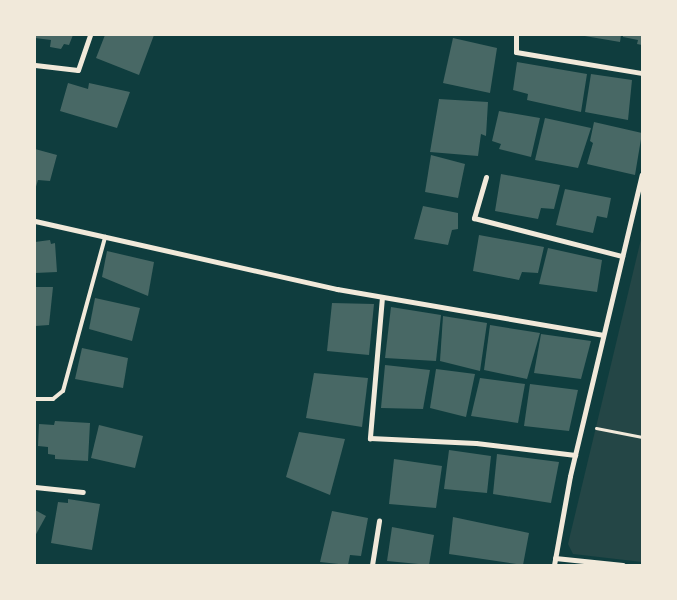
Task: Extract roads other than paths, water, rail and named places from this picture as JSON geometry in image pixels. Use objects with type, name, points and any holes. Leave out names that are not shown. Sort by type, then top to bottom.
[{"type":"street","points":[[35,65],[78,70],[90,35]]},
{"type":"street","points":[[516,35],[516,52],[642,73]]},
{"type":"street","points":[[554,565],[575,455],[602,335],[642,174]]},
{"type":"street","points":[[486,177],[474,218],[622,256]]},
{"type":"street","points":[[35,221],[382,297],[602,335]]},
{"type":"street","points":[[382,297],[370,438],[476,443],[575,455]]},
{"type":"street","points":[[35,487],[83,492]]},
{"type":"street","points":[[372,565],[379,521]]},
{"type":"street","points":[[556,558],[623,565]]},
{"type":"lane","points":[[35,399],[53,399],[63,391],[105,237]]}]
